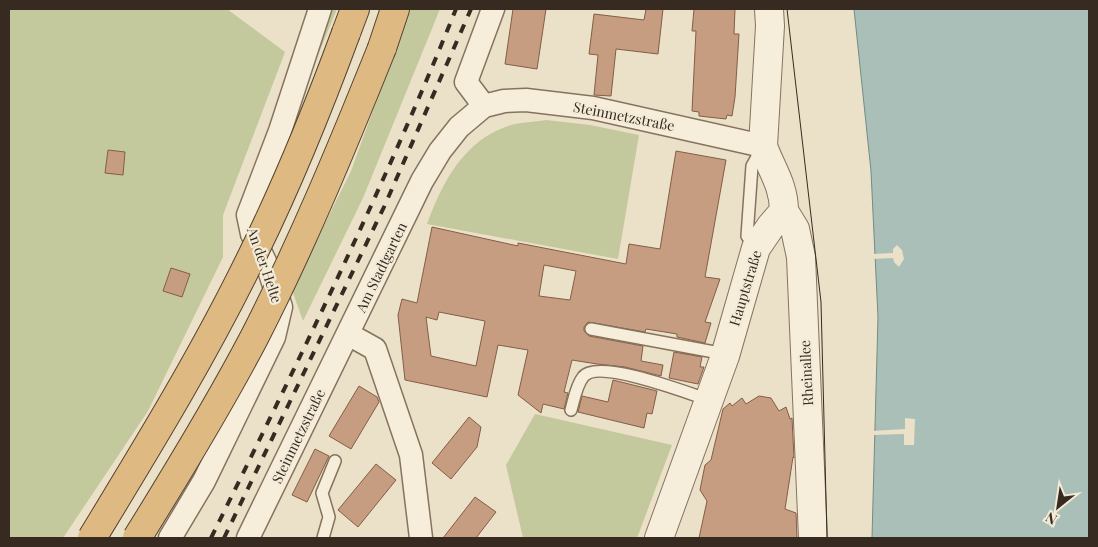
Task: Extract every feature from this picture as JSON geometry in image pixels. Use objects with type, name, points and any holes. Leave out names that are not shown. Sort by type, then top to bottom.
[{"type":"highway","points":[[137,538],[185,462],[254,337],[287,271],[353,121],[382,48],[394,9]]},
{"type":"highway","points":[[92,538],[150,442],[252,257],[284,190],[351,21]]},
{"type":"street","name":"An der Helte","points":[[170,538],[204,481],[274,337],[281,307],[270,270],[252,234],[248,215],[280,131],[320,9]]},
{"type":"street","points":[[484,106],[466,82],[493,9]]},
{"type":"street","points":[[769,9],[770,26],[763,146],[778,178],[784,199],[784,211]]},
{"type":"street","name":"Steinmetzstraße","points":[[484,106],[504,101],[526,100],[593,108],[763,146]]},
{"type":"street","name":"Am Stadtgarten","points":[[348,334],[422,181],[440,151],[459,127],[484,106]]},
{"type":"street","name":"Hauptstraße","points":[[659,538],[726,354],[756,248],[770,226],[784,211]]},
{"type":"street","name":"Rheinallee","points":[[784,211],[795,229],[800,257],[813,538]]},
{"type":"street","points":[[348,334],[375,349],[411,455],[420,538]]},
{"type":"street","name":"Steinmetzstraße","points":[[248,538],[348,334]]},
{"type":"lane","points":[[756,248],[747,236],[752,166],[763,146]]},
{"type":"lane","points":[[591,329],[726,354]]},
{"type":"lane","points":[[571,410],[583,376],[590,372],[602,370],[656,383],[709,400]]},
{"type":"lane","points":[[323,538],[329,517],[322,493],[335,461]]},
{"type":"green space","points":[[9,9],[227,9],[285,52],[223,215],[223,257],[148,411],[63,538],[9,538]]},
{"type":"green space","points":[[327,9],[337,9],[299,101]]},
{"type":"green space","points":[[410,9],[440,9],[363,198],[303,321],[292,290],[351,171]]},
{"type":"green space","points":[[546,120],[590,125],[639,135],[618,259],[427,224],[448,178],[457,164],[480,141],[511,125]]},
{"type":"green space","points":[[535,414],[672,445],[637,538],[523,538],[506,465]]},
{"type":"water","points":[[854,9],[1089,9],[1089,538],[872,538],[878,317],[871,171]]},
{"type":"pier","points":[[897,245],[902,250],[904,259],[899,267],[893,258],[873,259],[872,254],[893,253],[893,249]]},
{"type":"pier","points":[[905,418],[915,419],[914,445],[904,445],[904,434],[872,435],[872,431],[905,429]]},
{"type":"building","points":[[513,9],[546,9],[537,69],[505,64]]},
{"type":"building","points":[[646,9],[663,9],[658,54],[616,49],[611,96],[594,95],[598,55],[589,54],[594,14],[644,20]]},
{"type":"building","points":[[694,9],[735,9],[734,34],[739,34],[735,97],[732,116],[727,115],[726,119],[699,116],[699,112],[692,111],[696,31],[692,31]]},
{"type":"building","points":[[108,150],[125,152],[123,175],[105,173]]},
{"type":"building","points":[[676,151],[726,160],[705,277],[720,279],[705,322],[711,323],[705,343],[677,337],[677,334],[646,329],[645,332],[588,322],[584,327],[584,331],[589,336],[643,346],[641,361],[663,365],[661,376],[625,367],[572,360],[564,392],[568,393],[564,409],[543,404],[541,413],[518,395],[528,350],[498,345],[487,397],[405,380],[398,315],[402,299],[417,303],[432,227],[518,246],[518,243],[626,264],[629,244],[660,249]],"holes":[[[544,265],[576,271],[570,300],[539,296]],[[439,312],[485,321],[476,366],[431,356],[426,317],[437,320]]]},
{"type":"building","points":[[171,268],[190,274],[182,297],[163,291]]},
{"type":"building","points":[[674,352],[702,357],[700,367],[704,367],[698,384],[669,378]]},
{"type":"building","points":[[613,380],[657,391],[652,414],[647,413],[644,428],[578,412],[582,396],[608,402]]},
{"type":"building","points":[[359,386],[377,397],[379,402],[351,449],[329,436]]},
{"type":"building","points":[[759,396],[771,398],[779,411],[786,407],[790,419],[792,418],[794,458],[785,509],[796,513],[797,538],[699,538],[707,501],[700,490],[705,465],[711,460],[723,409],[730,403],[732,406],[742,398],[746,404]]},
{"type":"building","points":[[469,417],[481,427],[477,447],[451,479],[432,463]]},
{"type":"building","points":[[315,449],[329,456],[307,502],[292,495]]},
{"type":"building","points":[[376,464],[396,480],[358,527],[338,510]]},
{"type":"building","points":[[475,497],[496,512],[476,538],[443,538]]},
{"type":"tram line","points":[[787,9],[821,302],[827,538]]},
{"type":"railway","points":[[211,538],[369,210],[456,9]]},
{"type":"railway","points":[[224,538],[384,207],[471,9]]}]
